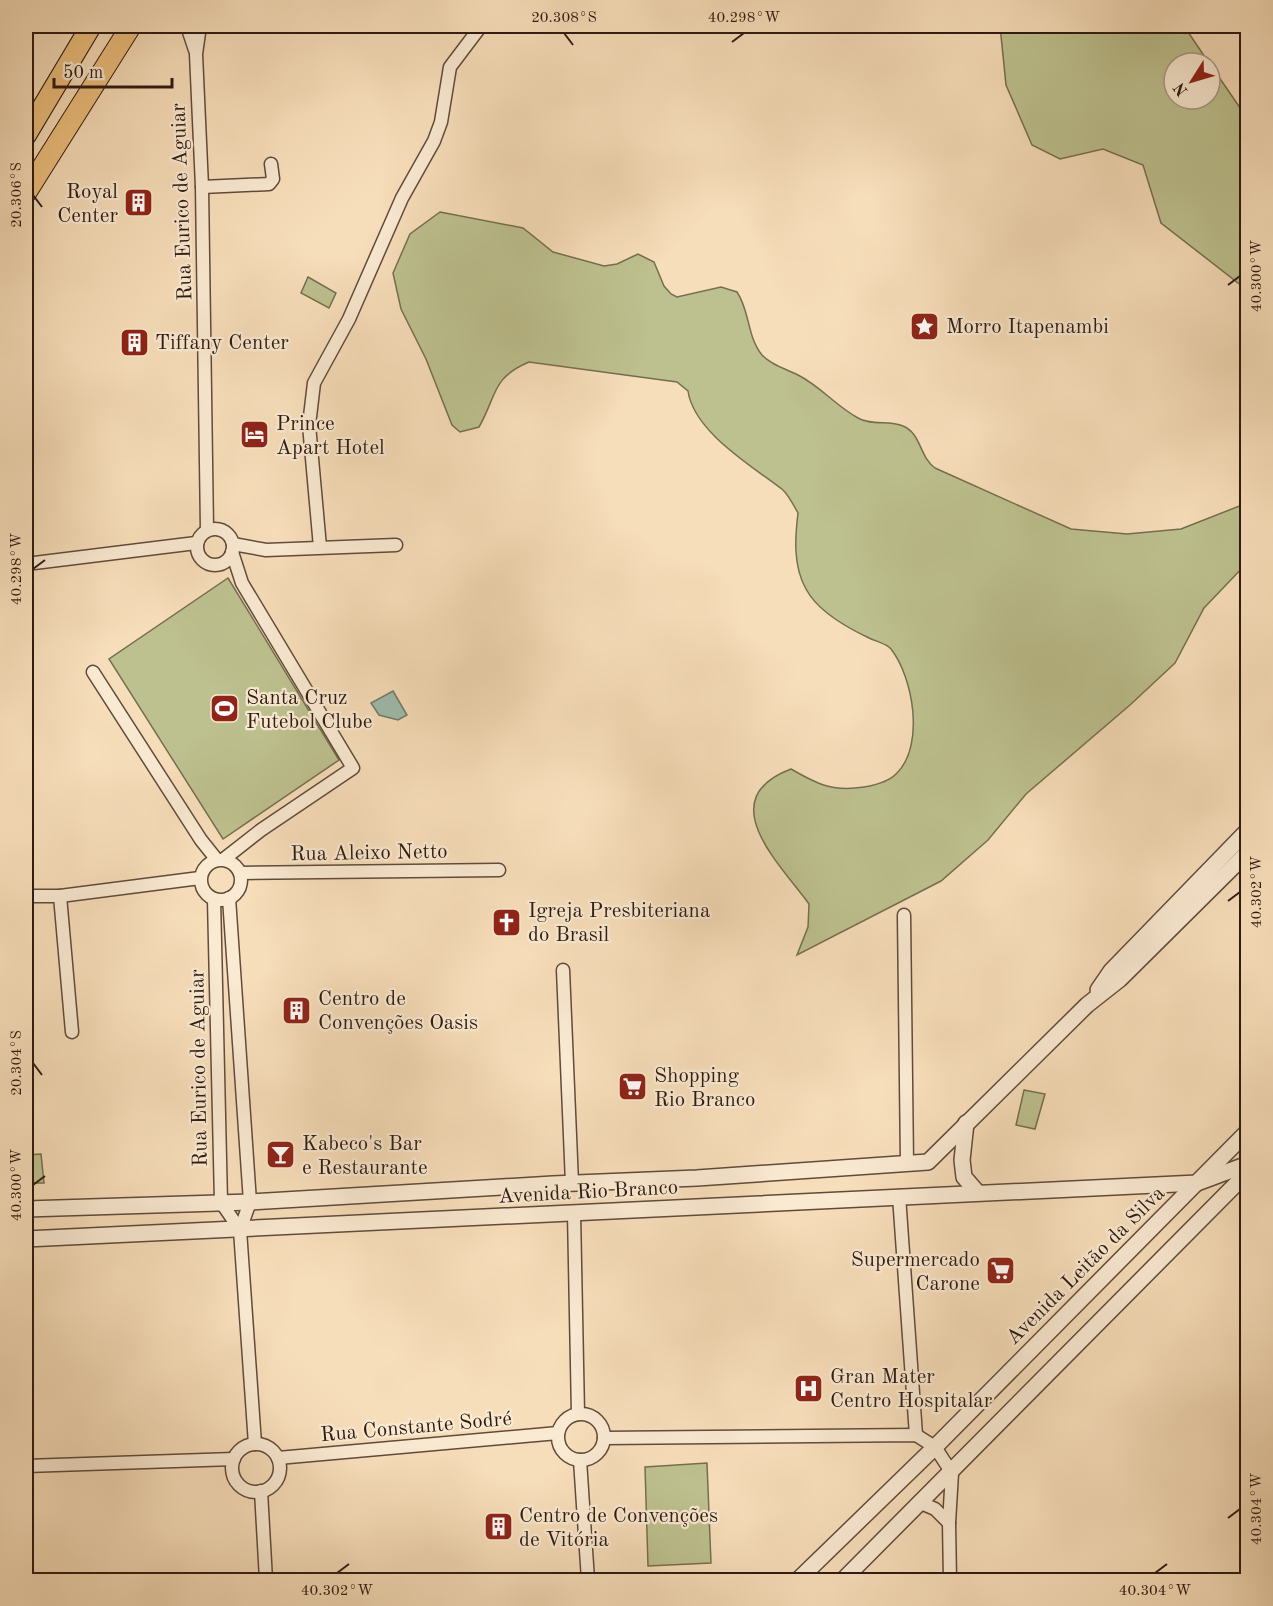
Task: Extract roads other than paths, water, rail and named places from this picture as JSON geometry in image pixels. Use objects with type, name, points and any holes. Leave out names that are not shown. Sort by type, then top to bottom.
[{"type":"main road","points":[[26,135],[91,26]]},
{"type":"main road","points":[[26,193],[127,30]]},
{"type":"street","name":"Rua Eurico de Aguiar","points":[[187,26],[196,54]]},
{"type":"street","name":"Rua Eurico de Aguiar","points":[[200,26],[196,54],[202,187],[207,530]]},
{"type":"street","points":[[320,547],[309,425],[314,383],[349,319],[402,198],[434,141],[441,122],[450,67],[481,26]]},
{"type":"street","points":[[202,187],[269,183],[273,179],[271,164]]},
{"type":"street","points":[[26,564],[196,543],[207,530],[220,529],[226,532],[233,548],[242,583],[353,768],[220,860],[205,866],[200,878],[202,887],[214,899],[229,898],[239,888],[240,873],[236,867],[220,860],[201,840],[93,672]]},
{"type":"street","points":[[196,543],[200,558],[214,566],[229,559],[233,548]]},
{"type":"street","points":[[233,548],[266,550],[396,545]]},
{"type":"street","points":[[1087,1005],[1111,971],[1248,830]]},
{"type":"street","points":[[977,1192],[964,1177],[962,1160],[966,1123],[1087,1005],[1120,979],[1248,852]]},
{"type":"street","name":"Rua Aleixo Netto","points":[[240,873],[499,870]]},
{"type":"street","points":[[26,896],[60,896],[200,878]]},
{"type":"street","points":[[60,896],[72,1032]]},
{"type":"street","name":"Rua Eurico de Aguiar","points":[[229,898],[250,1203],[240,1230],[255,1444]]},
{"type":"street","name":"Rua Eurico de Aguiar","points":[[214,899],[221,1202]]},
{"type":"street","points":[[904,915],[907,1163]]},
{"type":"street","points":[[563,970],[572,1183]]},
{"type":"street","name":"Avenida Rio Branco","points":[[26,1209],[250,1203],[572,1183],[733,1176],[928,1162],[966,1123]]},
{"type":"street","name":"Avenida Leitão da Silva","points":[[798,1581],[1248,1131]]},
{"type":"street","points":[[1197,1183],[1248,1164]]},
{"type":"street","points":[[843,1581],[1248,1172]]},
{"type":"street","name":"Avenida Rio Branco","points":[[26,1239],[1197,1183]]},
{"type":"street","points":[[1152,1185],[1158,1186],[1168,1194],[1167,1212]]},
{"type":"street","points":[[899,1196],[916,1435]]},
{"type":"street","points":[[221,1202],[240,1230]]},
{"type":"street","points":[[574,1213],[578,1414]]},
{"type":"street","points":[[578,1414],[586,1414],[599,1423],[604,1438],[602,1445],[593,1456],[580,1460],[570,1458],[558,1442],[558,1433],[565,1420],[578,1414]]},
{"type":"street","name":"Rua Constante Sodré","points":[[278,1458],[558,1433]]},
{"type":"street","points":[[604,1438],[916,1435],[935,1446],[952,1473],[949,1523],[950,1581]]},
{"type":"street","points":[[255,1444],[269,1448],[278,1458],[279,1476],[269,1489],[250,1491],[242,1487],[235,1479],[232,1469],[234,1459],[242,1448],[255,1444]]},
{"type":"street","points":[[26,1466],[234,1459]]},
{"type":"street","points":[[580,1460],[588,1581]]},
{"type":"street","points":[[261,1491],[266,1581]]},
{"type":"street","points":[[921,1503],[935,1509],[949,1523]]},
{"type":"place","name":"Royal Center","points":[[139,203]]},
{"type":"place","name":"Morro Itapenambi","points":[[925,326]]},
{"type":"place","name":"Tiffany Center","points":[[134,342]]},
{"type":"place","name":"Prince Apart Hotel","points":[[255,435]]},
{"type":"place","name":"Santa Cruz Futebol Clube","points":[[225,709]]},
{"type":"place","name":"Igreja Presbiteriana do Brasil","points":[[507,922]]},
{"type":"place","name":"Centro de Convenções Oasis","points":[[297,1010]]},
{"type":"place","name":"Shopping Rio Branco","points":[[633,1087]]},
{"type":"place","name":"Kabeco's Bar e Restaurante","points":[[281,1155]]},
{"type":"place","name":"Supermercado Carone","points":[[1001,1271]]},
{"type":"place","name":"Gran Mater Centro Hospitalar","points":[[809,1388]]},
{"type":"place","name":"Centro de Convenções de Vitória","points":[[498,1527]]}]
